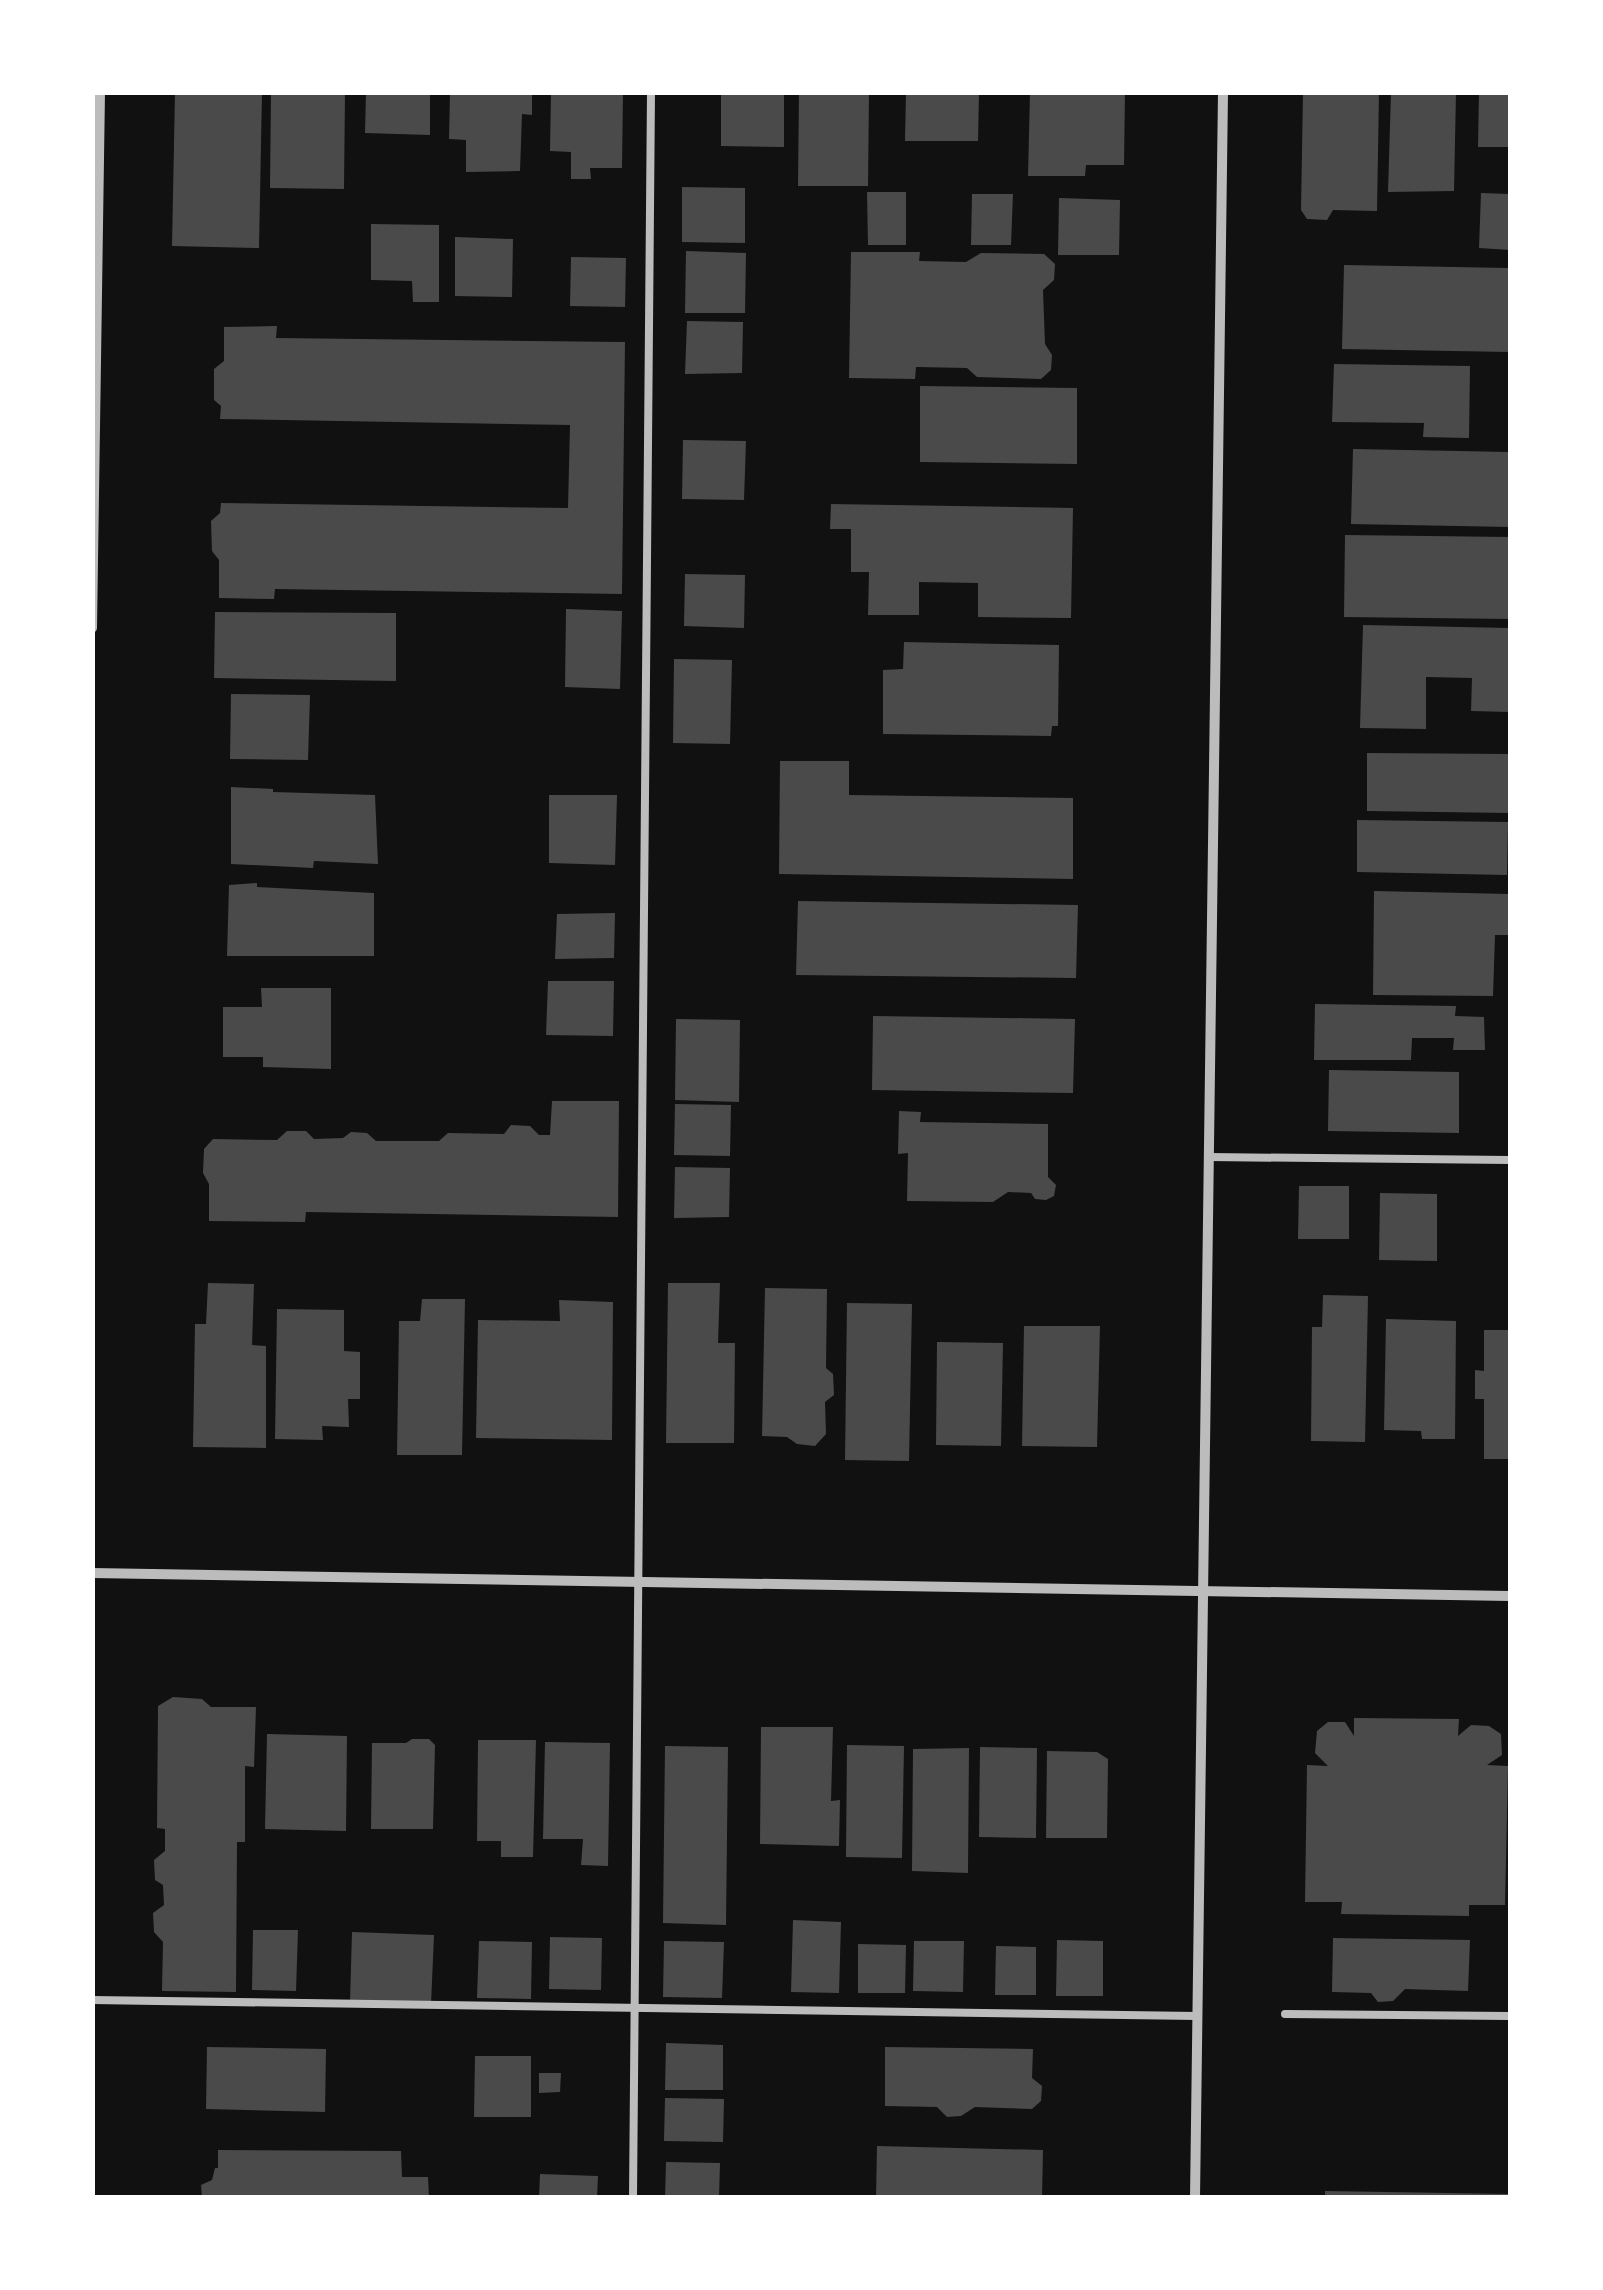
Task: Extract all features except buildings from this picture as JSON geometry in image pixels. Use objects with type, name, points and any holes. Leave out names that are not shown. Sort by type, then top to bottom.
[{"type":"street","points":[[92,628],[100,92]]},
{"type":"street","points":[[1195,2198],[1223,92]]},
{"type":"street","points":[[92,1573],[1510,1596]]},
{"type":"lane","points":[[633,2198],[651,92]]},
{"type":"lane","points":[[1210,1157],[1510,1160]]},
{"type":"lane","points":[[92,2000],[1198,2016]]},
{"type":"lane","points":[[1285,2014],[1510,2016]]}]
